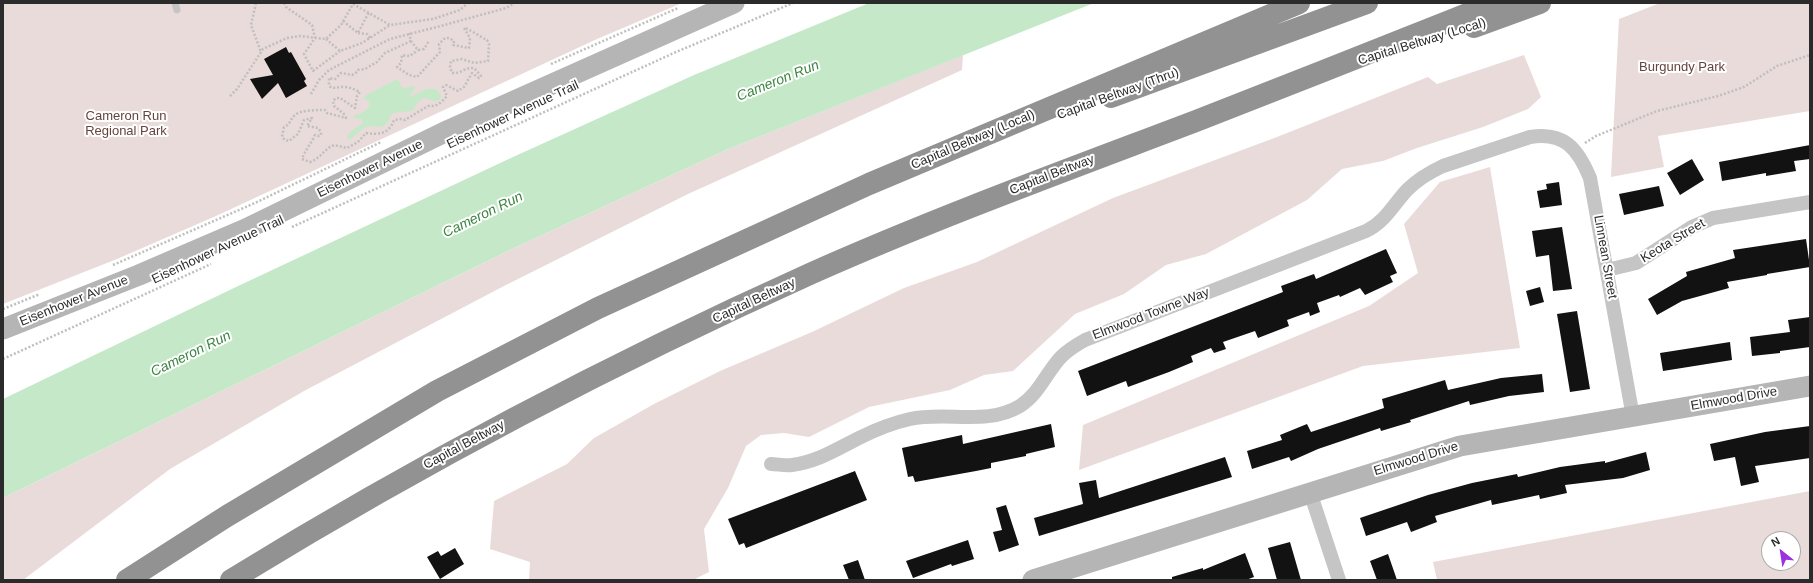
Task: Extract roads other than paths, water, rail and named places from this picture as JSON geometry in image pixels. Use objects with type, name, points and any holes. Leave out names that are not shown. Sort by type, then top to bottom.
[{"type":"highway","name":"Capital Beltway (Local)","points":[[869,184],[1299,3]]},
{"type":"highway","name":"Capital Beltway (Thru)","points":[[869,184],[1367,3]]},
{"type":"highway","points":[[1303,79],[1495,3]]},
{"type":"highway","name":"Capital Beltway (Local)","points":[[1303,79],[1475,26],[1540,3]]},
{"type":"highway","name":"Capital Beltway","points":[[231,580],[355,506],[470,442],[572,388],[740,307],[814,273],[950,215],[1066,169],[1303,79]]},
{"type":"highway","points":[[127,580],[241,508],[451,384],[605,305],[869,184]]},
{"type":"street","name":"Eisenhower Avenue","points":[[3,329],[139,275],[246,229],[456,127],[734,3]]},
{"type":"street","name":"Linnean Street","points":[[1530,137],[1542,135],[1553,136],[1563,141],[1575,152],[1585,167],[1593,190],[1633,417]]},
{"type":"street","name":"Elmwood Towne Way","points":[[771,464],[791,466],[809,462],[830,454],[877,429],[910,419],[942,416],[986,417],[1009,411],[1030,398],[1040,388],[1060,358],[1067,351],[1085,340],[1366,231],[1379,224],[1407,190],[1431,172],[1443,166],[1530,137]]},
{"type":"street","name":"Keota Street","points":[[1607,270],[1636,263],[1692,227],[1713,218],[1810,202]]},
{"type":"street","name":"Elmwood Drive","points":[[1033,580],[1460,446],[1810,386]]},
{"type":"street","points":[[1310,492],[1339,580]]},
{"type":"water","name":"Cameron Run","points":[[869,3],[1094,3],[726,150],[512,249],[3,498],[3,399],[236,287],[513,157],[694,75]]},
{"type":"water","points":[[395,80],[398,80],[400,82],[400,86],[404,88],[415,86],[410,95],[412,96],[426,89],[436,89],[441,95],[440,100],[434,101],[424,98],[419,101],[412,111],[393,114],[384,126],[366,127],[348,140],[347,137],[351,131],[363,123],[361,119],[354,118],[354,116],[365,111],[370,106],[369,102],[364,98],[366,95]]},
{"type":"park label","name":"Burgundy Park","points":[[1682,67]]},
{"type":"park label","name":"Cameron Run Regional Park","points":[[126,124]]}]
